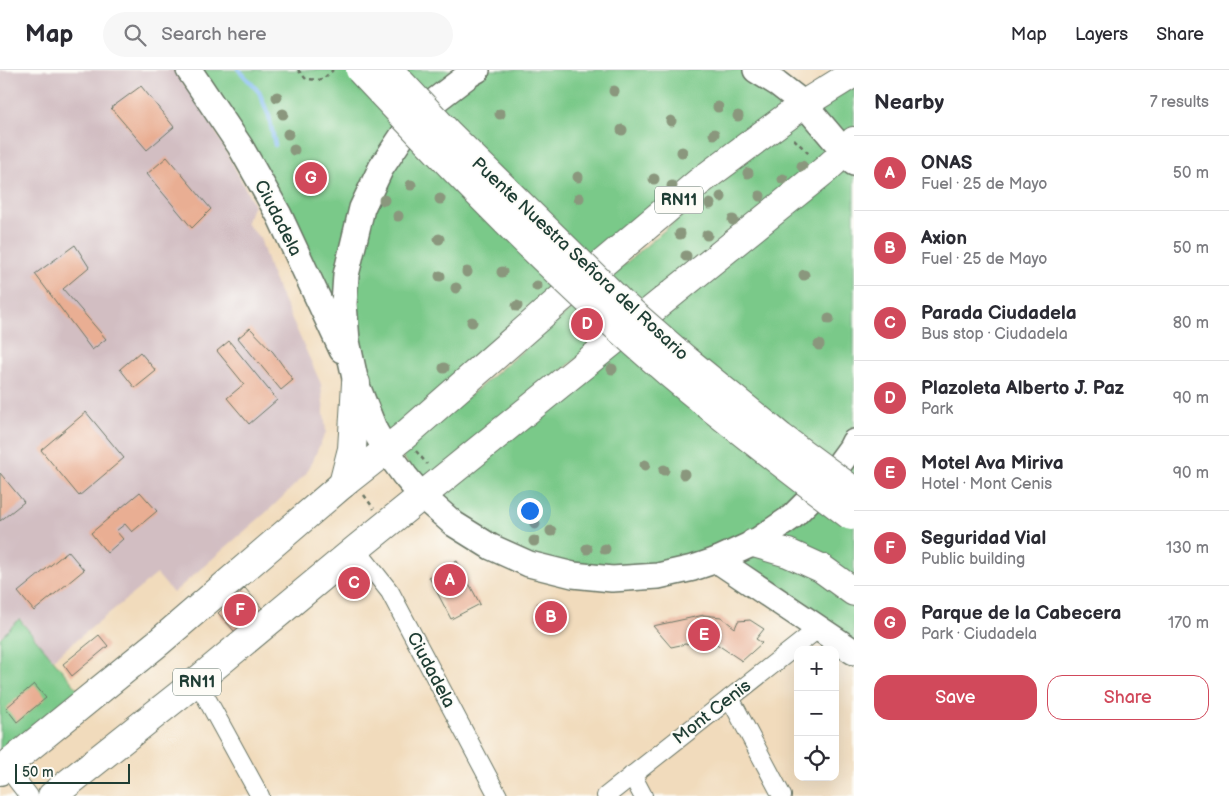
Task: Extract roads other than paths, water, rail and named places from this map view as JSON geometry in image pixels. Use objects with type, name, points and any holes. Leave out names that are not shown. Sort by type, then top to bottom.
[{"type":"main road","name":"Ciudadela","points":[[189,70],[240,146],[279,215],[355,378]]},
{"type":"main road","name":"Puente Nuestra Señora del Rosario","points":[[360,70],[449,165],[602,314],[765,451],[853,508]]},
{"type":"main road","name":"Puente Nuestra Señora del Rosario","points":[[389,70],[449,134],[620,302],[684,358],[774,431],[853,508]]},
{"type":"main road","points":[[477,70],[436,100],[407,129],[380,168],[362,208],[346,275],[344,304],[347,341],[355,378],[375,431],[386,450],[422,496],[454,524],[491,547],[529,564],[572,575],[612,579],[658,576],[694,568],[754,543],[792,517],[824,485],[854,442]]},
{"type":"main road","points":[[756,70],[777,83],[804,104],[851,152]]},
{"type":"main road","points":[[804,104],[854,73]]},
{"type":"main road","name":"RN11","points":[[3,769],[159,642],[354,490],[386,450],[558,301],[699,182],[804,104]]},
{"type":"main road","name":"RN11","points":[[52,796],[197,681],[356,549],[818,176],[851,152]]},
{"type":"main road","points":[[354,490],[352,449],[355,378]]},
{"type":"main road","points":[[754,543],[788,553],[821,568],[854,592]]},
{"type":"main road","points":[[717,560],[819,628],[852,654]]},
{"type":"street","name":"Ciudadela","points":[[356,549],[390,592],[498,796]]},
{"type":"street","name":"Mont Cenis","points":[[606,796],[819,628]]},
{"type":"street","points":[[197,681],[260,796]]},
{"type":"street","points":[[730,698],[782,796]]},
{"type":"street","points":[[3,769],[29,796]]},
{"type":"street","points":[[632,775],[643,796]]},
{"type":"waterway","points":[[239,70],[259,92],[269,116],[275,145]]},
{"type":"place","name":"Parque de la Cabecera","points":[[311,178]]},
{"type":"place","name":"Plazoleta Alberto J. Paz","points":[[587,324]]},
{"type":"place","name":"ONAS","points":[[450,580]]},
{"type":"place","name":"Parada Ciudadela","points":[[354,583]]},
{"type":"place","name":"Seguridad Vial","points":[[240,610]]},
{"type":"place","name":"Axion","points":[[551,617]]},
{"type":"place","name":"Motel Ava Miriva","points":[[704,635]]}]
